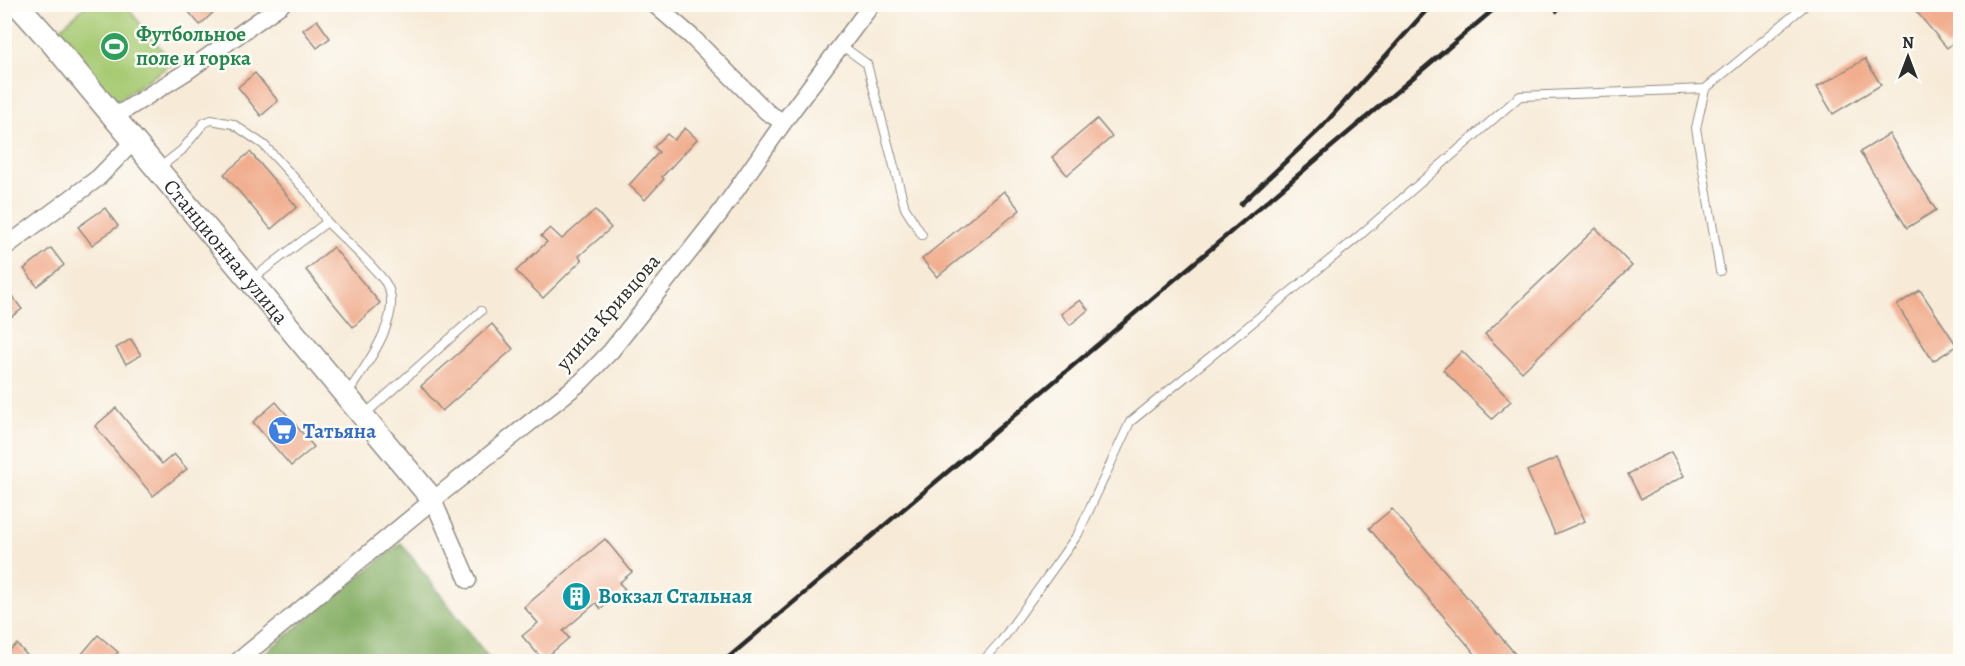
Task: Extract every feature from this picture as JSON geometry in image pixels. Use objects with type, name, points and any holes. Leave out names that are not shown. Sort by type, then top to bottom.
[{"type":"street","name":"Станционная улица","points":[[17,4],[158,169],[433,500]]},
{"type":"street","points":[[114,117],[186,72],[282,4]]},
{"type":"street","points":[[654,4],[692,37],[767,112],[783,122]]},
{"type":"street","name":"улица Кривцова","points":[[237,662],[433,500],[575,387],[611,351],[720,213],[783,122],[872,4]]},
{"type":"street","points":[[4,248],[98,178],[134,141]]},
{"type":"street","points":[[433,500],[468,580]]},
{"type":"lane","points":[[1720,271],[1696,128],[1705,89],[1807,4]]},
{"type":"lane","points":[[841,45],[867,64],[905,208],[922,235]]},
{"type":"lane","points":[[982,662],[1002,640],[1078,534],[1130,422],[1358,237],[1520,96],[1705,89]]},
{"type":"lane","points":[[158,169],[182,150],[204,123],[211,120],[233,124],[264,145],[310,195],[327,222],[387,284],[393,312],[375,353],[346,394]]},
{"type":"lane","points":[[250,280],[327,222]]},
{"type":"lane","points":[[364,416],[481,311]]},
{"type":"green space","name":"Футбольное поле и горка","points":[[87,5],[125,5],[173,63],[115,102],[58,30]]},
{"type":"green space","points":[[401,543],[491,661],[255,661]]},
{"type":"building","points":[[182,4],[222,4],[200,25]]},
{"type":"building","points":[[1910,4],[1951,4],[1960,16],[1960,37],[1947,48]]},
{"type":"building","points":[[317,20],[330,38],[317,48],[303,30]]},
{"type":"building","points":[[1865,59],[1881,85],[1833,114],[1817,87]]},
{"type":"building","points":[[255,73],[278,101],[261,116],[238,87]]},
{"type":"building","points":[[1097,119],[1112,137],[1067,175],[1052,157]]},
{"type":"building","points":[[685,128],[697,139],[662,177],[664,179],[645,200],[629,185],[659,152],[654,147],[667,134],[674,140]]},
{"type":"building","points":[[1889,134],[1936,210],[1907,228],[1860,152]]},
{"type":"building","points":[[250,152],[297,207],[271,229],[224,174]]},
{"type":"building","points":[[1004,191],[1020,210],[937,277],[922,259]]},
{"type":"building","points":[[105,208],[118,226],[92,245],[78,227]]},
{"type":"building","points":[[595,210],[611,228],[579,256],[582,260],[543,298],[516,271],[547,242],[541,236],[550,228],[562,239]]},
{"type":"building","points":[[1596,228],[1632,266],[1522,372],[1485,334]]},
{"type":"building","points":[[333,247],[380,303],[353,327],[306,270]]},
{"type":"building","points":[[51,248],[64,265],[37,286],[24,269]]},
{"type":"building","points":[[4,286],[22,309],[4,322]]},
{"type":"building","points":[[1920,290],[1957,346],[1933,361],[1897,305]]},
{"type":"building","points":[[1080,300],[1088,310],[1070,325],[1061,314]]},
{"type":"building","points":[[492,324],[513,349],[442,411],[421,386]]},
{"type":"building","points":[[131,339],[141,355],[126,364],[116,348]]},
{"type":"building","points":[[1462,351],[1511,401],[1492,419],[1443,370]]},
{"type":"building","points":[[276,402],[314,447],[291,466],[253,422]]},
{"type":"building","points":[[116,408],[162,464],[174,454],[187,469],[153,496],[95,426]]},
{"type":"building","points":[[1671,452],[1684,476],[1641,499],[1628,474]]},
{"type":"building","points":[[1557,458],[1585,521],[1555,534],[1527,471]]},
{"type":"building","points":[[1392,509],[1522,662],[1482,662],[1369,528]]},
{"type":"building","name":"Вокзал Стальная","points":[[605,539],[632,572],[619,583],[625,589],[601,609],[596,603],[563,631],[569,638],[543,660],[522,636],[538,623],[524,607]]},
{"type":"building","points":[[98,635],[118,652],[110,662],[75,662]]},
{"type":"building","points":[[17,644],[33,662],[11,662],[5,654]]},
{"type":"railway","points":[[1241,204],[1321,128],[1432,4]]},
{"type":"railway","points":[[723,662],[1500,4]]},
{"type":"railway","points":[[1557,11],[1564,4]]},
{"type":"place","name":"Футбольное поле и горка","points":[[115,46]]},
{"type":"place","name":"Татьяна","points":[[282,431]]},
{"type":"place","name":"Вокзал Стальная","points":[[577,596]]}]
